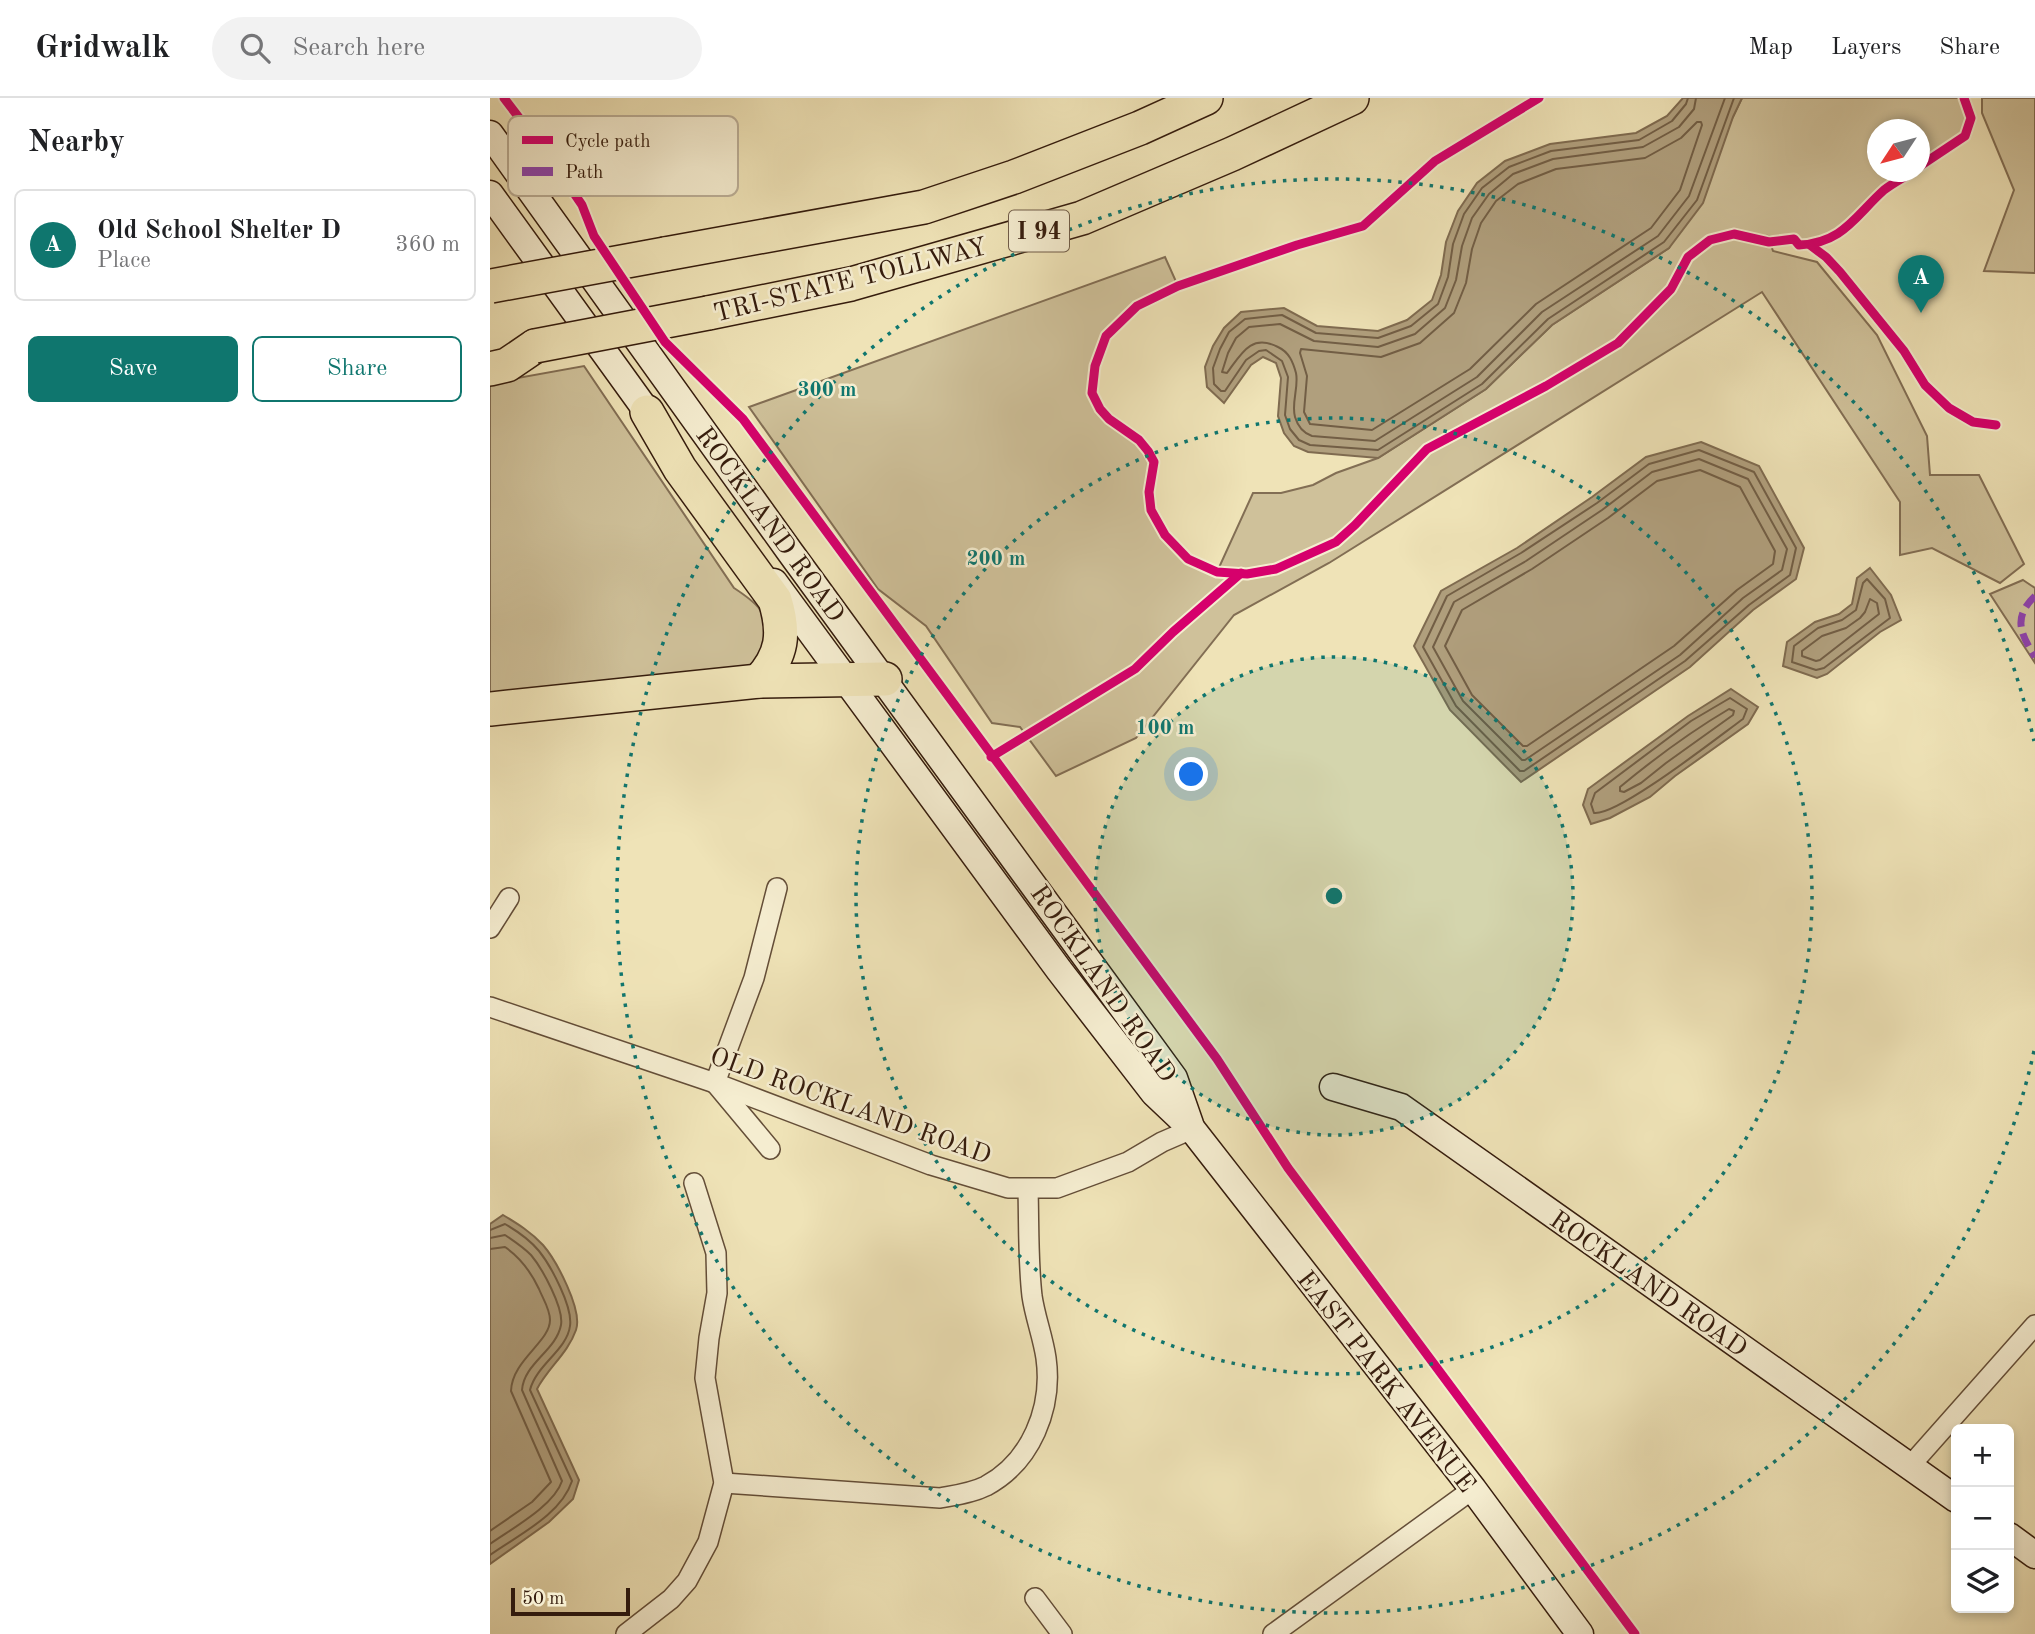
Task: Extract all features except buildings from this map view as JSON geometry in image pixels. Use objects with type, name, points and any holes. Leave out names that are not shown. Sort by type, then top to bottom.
[{"type":"highway","name":"TRI-STATE TOLLWAY","points":[[491,286],[924,206],[1027,172],[1140,128],[1206,98]]},
{"type":"highway","name":"TRI-STATE TOLLWAY","points":[[490,350],[535,346],[850,284],[1082,218],[1232,154],[1352,98]]},
{"type":"highway","points":[[490,369],[507,365],[535,346]]},
{"type":"highway","points":[[647,412],[680,469],[775,600],[781,625],[778,652],[773,665],[759,681]]},
{"type":"highway","points":[[490,709],[759,681],[885,679]]},
{"type":"main road","name":"ROCKLAND ROAD","points":[[490,134],[508,159]]},
{"type":"main road","name":"ROCKLAND ROAD","points":[[490,194],[647,412],[1059,970],[1154,1093],[1192,1129]]},
{"type":"main road","name":"ROCKLAND ROAD","points":[[535,196],[1174,1078],[1192,1129]]},
{"type":"main road","name":"ROCKLAND ROAD","points":[[1333,1087],[1401,1107],[1951,1495]]},
{"type":"main road","name":"EAST PARK AVENUE","points":[[1192,1129],[1473,1489],[1580,1634]]},
{"type":"main road","points":[[2014,1540],[2035,1555]]},
{"type":"street","points":[[770,1149],[715,1083],[754,978],[777,888]]},
{"type":"street","points":[[490,928],[509,898]]},
{"type":"street","name":"OLD ROCKLAND ROAD","points":[[490,1007],[715,1083],[931,1165],[1008,1188],[1057,1188],[1128,1162],[1162,1142],[1192,1129]]},
{"type":"street","points":[[626,1634],[671,1599],[687,1581],[708,1542],[724,1483],[705,1378],[717,1293],[716,1253],[694,1184]]},
{"type":"street","points":[[724,1483],[940,1498],[966,1493],[986,1485],[1024,1455],[1035,1436],[1042,1414],[1047,1361],[1030,1278],[1028,1189]]},
{"type":"street","points":[[1910,1466],[2035,1325]]},
{"type":"street","points":[[1273,1634],[1473,1489]]},
{"type":"street","points":[[1035,1598],[1062,1634]]},
{"type":"shaded area","points":[[1742,98],[1959,98],[1967,120],[1962,133],[1930,155],[1930,119],[1867,119],[1867,182],[1892,182],[1851,221],[1825,238],[1801,241],[1768,236],[1773,251],[1817,262],[1877,335],[1927,436],[1930,475],[1979,475],[2024,564],[2000,583],[1932,548],[1900,555],[1900,502],[1762,292],[1329,563],[1234,615],[1136,738],[1056,776],[1020,727],[992,723],[926,626],[878,589],[749,407],[1165,257],[1178,286],[1139,304],[1108,334],[1096,360],[1094,392],[1100,409],[1106,416],[1144,445],[1153,460],[1150,501],[1156,520],[1167,538],[1188,559],[1217,572],[1253,493],[1281,493],[1313,485],[1336,473],[1378,458],[1486,389],[1552,325],[1669,248]]},
{"type":"shaded area","points":[[1982,98],[2035,98],[2035,273],[1984,271],[2014,190],[1982,113]]},
{"type":"shaded area","points":[[584,366],[734,588],[760,609],[771,640],[752,666],[490,702],[490,383]]},
{"type":"shaded area","points":[[2023,580],[2035,588],[2035,663],[1990,594]]},
{"type":"water","points":[[1683,98],[1742,98],[1703,203],[1669,248],[1552,325],[1486,389],[1378,458],[1308,452],[1294,446],[1284,433],[1278,416],[1281,378],[1276,363],[1263,357],[1251,365],[1224,403],[1207,387],[1205,367],[1213,346],[1224,328],[1241,312],[1284,308],[1317,326],[1378,331],[1407,320],[1432,300],[1441,275],[1446,242],[1458,211],[1477,183],[1505,161],[1550,144],[1636,133],[1667,116]]},
{"type":"water","points":[[1701,442],[1759,466],[1804,548],[1796,579],[1753,610],[1690,667],[1521,782],[1450,710],[1414,646],[1441,591],[1517,548],[1646,457]]},
{"type":"water","points":[[1870,568],[1891,595],[1901,620],[1880,632],[1827,674],[1817,678],[1783,666],[1787,642],[1815,622],[1839,614],[1852,604],[1857,578]]},
{"type":"water","points":[[1731,689],[1758,707],[1748,724],[1650,797],[1610,818],[1591,824],[1583,805],[1588,789],[1688,716]]},
{"type":"water","points":[[503,1215],[543,1245],[561,1273],[576,1310],[576,1330],[537,1389],[579,1480],[573,1499],[549,1522],[490,1564],[490,1224]]},
{"type":"marked path","points":[[2035,596],[2021,619],[2023,633],[2035,657]]},
{"type":"cycle path","points":[[504,98],[518,116]]},
{"type":"cycle path","points":[[1539,98],[1435,161],[1363,226],[1297,245],[1178,286],[1137,306],[1106,336],[1095,366],[1092,393],[1109,419],[1139,440],[1148,451],[1154,462],[1149,492],[1151,510],[1165,535],[1188,559],[1217,572],[1247,574],[1276,569],[1336,542],[1427,449],[1546,386],[1618,343],[1671,289],[1688,257],[1710,240],[1734,234],[1769,242],[1794,239],[1799,245],[1827,239],[1838,234],[1884,190],[1896,182]]},
{"type":"cycle path","points":[[1930,159],[1965,136],[1971,118],[1964,98]]},
{"type":"cycle path","points":[[576,196],[594,236],[665,342],[743,419],[1217,1059],[1288,1168],[1635,1634]]},
{"type":"cycle path","points":[[1810,245],[1840,272],[1904,351],[1925,385],[1949,408],[1973,422],[1996,425]]},
{"type":"cycle path","points":[[991,757],[1135,669],[1241,573]]},
{"type":"place","name":"Old School Shelter D","points":[[1921,313]]}]
